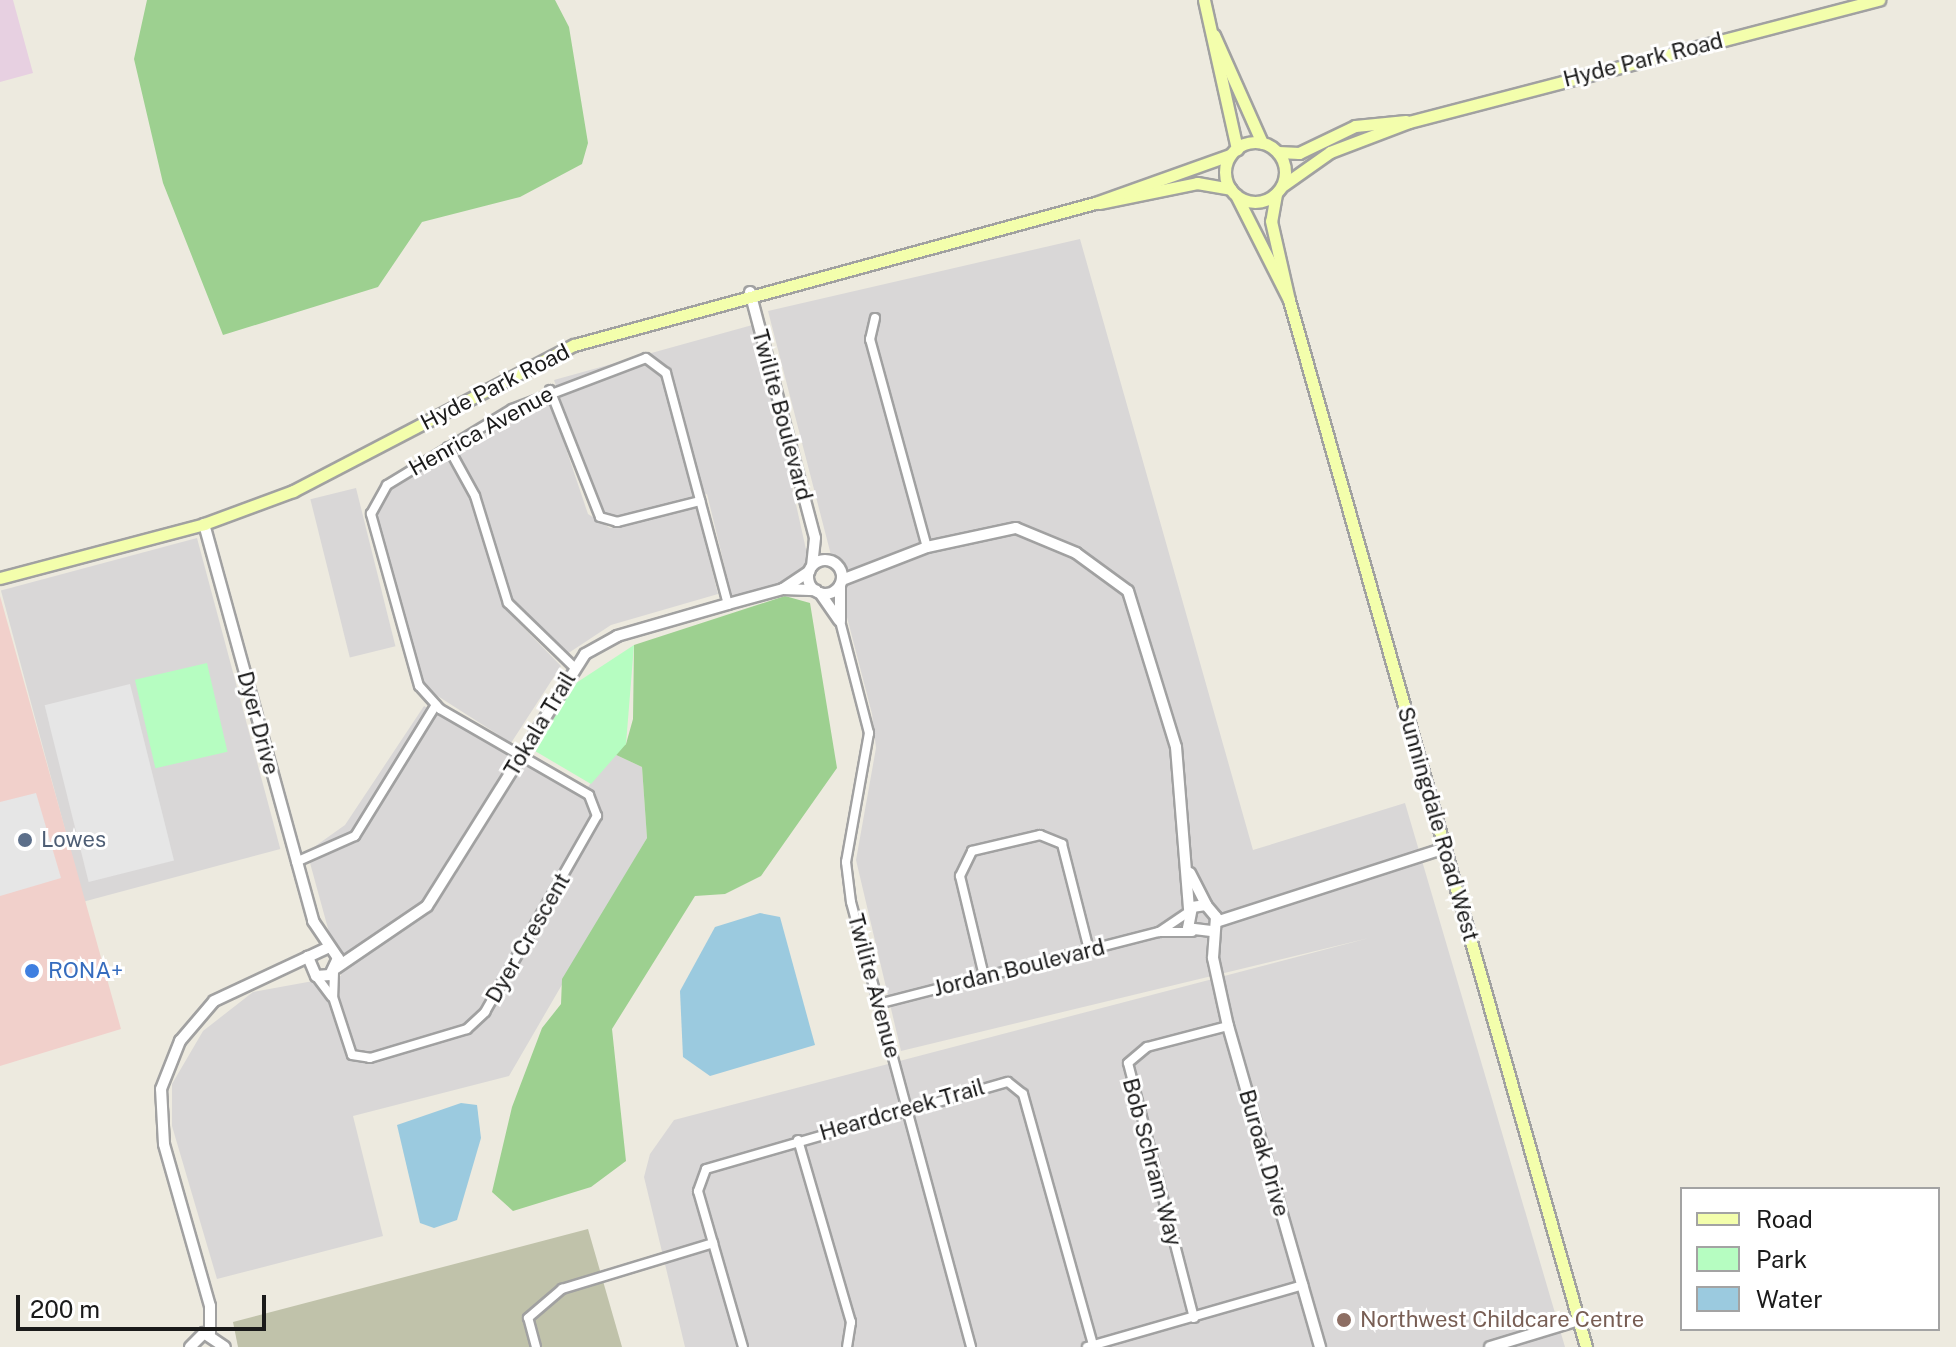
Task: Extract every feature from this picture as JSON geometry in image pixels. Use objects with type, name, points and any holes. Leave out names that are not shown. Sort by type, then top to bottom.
[{"type":"main road","points":[[1204,0],[1234,152],[1233,192],[1252,202],[1279,190],[1278,152],[1262,143],[1211,29]]},
{"type":"main road","name":"Hyde Park Road","points":[[1279,190],[1330,152],[1409,122],[1879,0]]},
{"type":"main road","name":"Hyde Park Road","points":[[1278,152],[1299,153],[1355,126],[1409,122]]},
{"type":"main road","points":[[1234,152],[1262,143]]},
{"type":"main road","name":"Hyde Park Road","points":[[0,578],[204,524],[346,467],[550,355],[750,292],[1095,203],[1234,152]]},
{"type":"main road","name":"Hyde Park Road","points":[[1095,203],[1154,197],[1197,183],[1233,192]]},
{"type":"main road","name":"Sunningdale Road West","points":[[1279,190],[1271,221],[1289,300],[1586,1347]]},
{"type":"main road","name":"Sunningdale Road West","points":[[1233,192],[1289,300]]},
{"type":"street","name":"Twilite Boulevard","points":[[750,292],[815,538],[811,568]]},
{"type":"street","points":[[875,318],[870,339],[927,547]]},
{"type":"street","name":"Henrica Avenue","points":[[522,754],[436,705],[419,686],[371,514],[387,485],[550,390],[637,357],[661,367],[728,604]]},
{"type":"street","points":[[550,390],[600,517],[617,522],[700,501]]},
{"type":"street","points":[[448,447],[475,496],[508,603],[574,667]]},
{"type":"street","name":"Dyer Drive","points":[[204,524],[313,921],[331,948]]},
{"type":"street","points":[[818,592],[841,583],[869,566],[927,547],[1016,528],[1076,553],[1128,591],[1176,747],[1189,871],[1188,912],[1204,930]]},
{"type":"street","name":"Twilite Boulevard","points":[[815,538],[835,563],[841,583]]},
{"type":"street","points":[[811,568],[835,563],[869,566]]},
{"type":"street","name":"Tokala Trail","points":[[783,589],[811,568]]},
{"type":"street","name":"Twilite Avenue","points":[[811,568],[818,592],[840,621]]},
{"type":"street","name":"Twilite Avenue","points":[[841,583],[840,621],[869,733],[846,862],[878,1004],[971,1347]]},
{"type":"street","name":"Tokala Trail","points":[[335,970],[427,906],[574,667],[617,636],[783,589],[818,592]]},
{"type":"street","points":[[296,862],[355,836],[436,705]]},
{"type":"street","name":"Dyer Crescent","points":[[335,970],[333,997],[344,1043],[365,1058],[450,1036],[485,1012],[597,816],[594,799],[522,754]]},
{"type":"street","points":[[984,976],[960,876],[972,851],[1040,835],[1062,844],[1089,950]]},
{"type":"street","points":[[1204,930],[1244,908],[1445,848]]},
{"type":"street","points":[[1189,871],[1208,907],[1204,930]]},
{"type":"street","points":[[1188,912],[1208,907],[1244,908]]},
{"type":"street","name":"Jordan Boulevard","points":[[1159,932],[1188,912]]},
{"type":"street","name":"Dyer Drive","points":[[313,921],[309,954],[313,974]]},
{"type":"street","name":"Jordan Boulevard","points":[[878,1004],[1159,932],[1204,930]]},
{"type":"street","name":"Buroak Drive","points":[[1204,930],[1228,1026],[1320,1347]]},
{"type":"street","points":[[225,1347],[210,1333],[210,1306],[164,1144],[161,1089],[195,1020],[236,987],[277,973],[309,954],[331,948],[363,950]]},
{"type":"street","points":[[277,973],[313,974],[335,970],[331,948]]},
{"type":"street","name":"Dyer Crescent","points":[[313,974],[333,997]]},
{"type":"street","name":"Bob Schram Way","points":[[1194,1318],[1128,1063],[1147,1047],[1228,1026]]},
{"type":"street","name":"Heardcreek Trail","points":[[743,1347],[698,1191],[706,1169],[1000,1082],[1020,1088],[1090,1346]]},
{"type":"street","points":[[798,1140],[851,1322],[847,1347]]},
{"type":"street","points":[[536,1347],[528,1318],[562,1289],[713,1243]]},
{"type":"street","points":[[1090,1346],[1303,1285]]},
{"type":"street","points":[[1490,1347],[1579,1320]]},
{"type":"street","points":[[190,1347],[210,1333]]},
{"type":"shaded area","points":[[0,0],[13,0],[33,73],[0,82]]},
{"type":"shaded area","points":[[1080,239],[1253,850],[1405,803],[1565,1347],[685,1347],[644,1177],[650,1154],[674,1120],[1369,938],[901,1051],[856,860],[876,748],[872,714],[768,311]]},
{"type":"shaded area","points":[[756,324],[809,563],[782,586],[732,597],[707,494],[616,518],[599,512],[554,380]]},
{"type":"shaded area","points":[[549,398],[588,514],[610,528],[696,506],[718,594],[611,625],[567,654],[515,608],[480,498],[456,450]]},
{"type":"shaded area","points":[[445,456],[471,498],[504,608],[561,666],[511,743],[422,686],[374,510],[378,498]]},
{"type":"shaded area","points":[[356,488],[395,646],[350,658],[310,499]]},
{"type":"shaded area","points":[[197,538],[280,849],[84,902],[1,591]]},
{"type":"shaded area","points":[[0,596],[121,1029],[0,1066]]},
{"type":"shaded area","points":[[130,684],[174,861],[89,882],[45,705]]},
{"type":"shaded area","points":[[424,706],[581,797],[612,753],[642,767],[647,838],[509,1076],[353,1116],[383,1236],[217,1279],[172,1126],[172,1084],[203,1031],[253,992],[341,976],[307,852],[345,825]]},
{"type":"shaded area","name":"Lowes","points":[[36,793],[61,878],[0,896],[0,802]]},
{"type":"shaded area","points":[[588,1229],[622,1347],[238,1347],[233,1322]]},
{"type":"green space","points":[[147,0],[555,0],[569,27],[588,143],[582,164],[520,197],[422,222],[378,287],[223,335],[163,183],[134,59]]},
{"type":"green space","points":[[785,596],[810,603],[837,768],[761,876],[725,894],[695,896],[612,1029],[626,1161],[591,1187],[513,1211],[492,1192],[512,1107],[542,1028],[561,1004],[562,979],[647,838],[642,767],[612,753],[626,744],[633,719],[634,645]]},
{"type":"green space","points":[[634,645],[626,744],[591,784],[535,751],[573,685]]},
{"type":"green space","points":[[207,663],[227,752],[155,768],[135,680]]},
{"type":"water","points":[[760,913],[780,917],[815,1045],[710,1076],[683,1057],[680,991],[715,927]]},
{"type":"water","points":[[461,1103],[477,1105],[481,1138],[457,1220],[434,1228],[420,1223],[397,1125]]},
{"type":"place","name":"Lowes","points":[[25,840]]},
{"type":"place","name":"RONA+","points":[[32,971]]},
{"type":"place","name":"Northwest Childcare Centre","points":[[1344,1320]]}]
